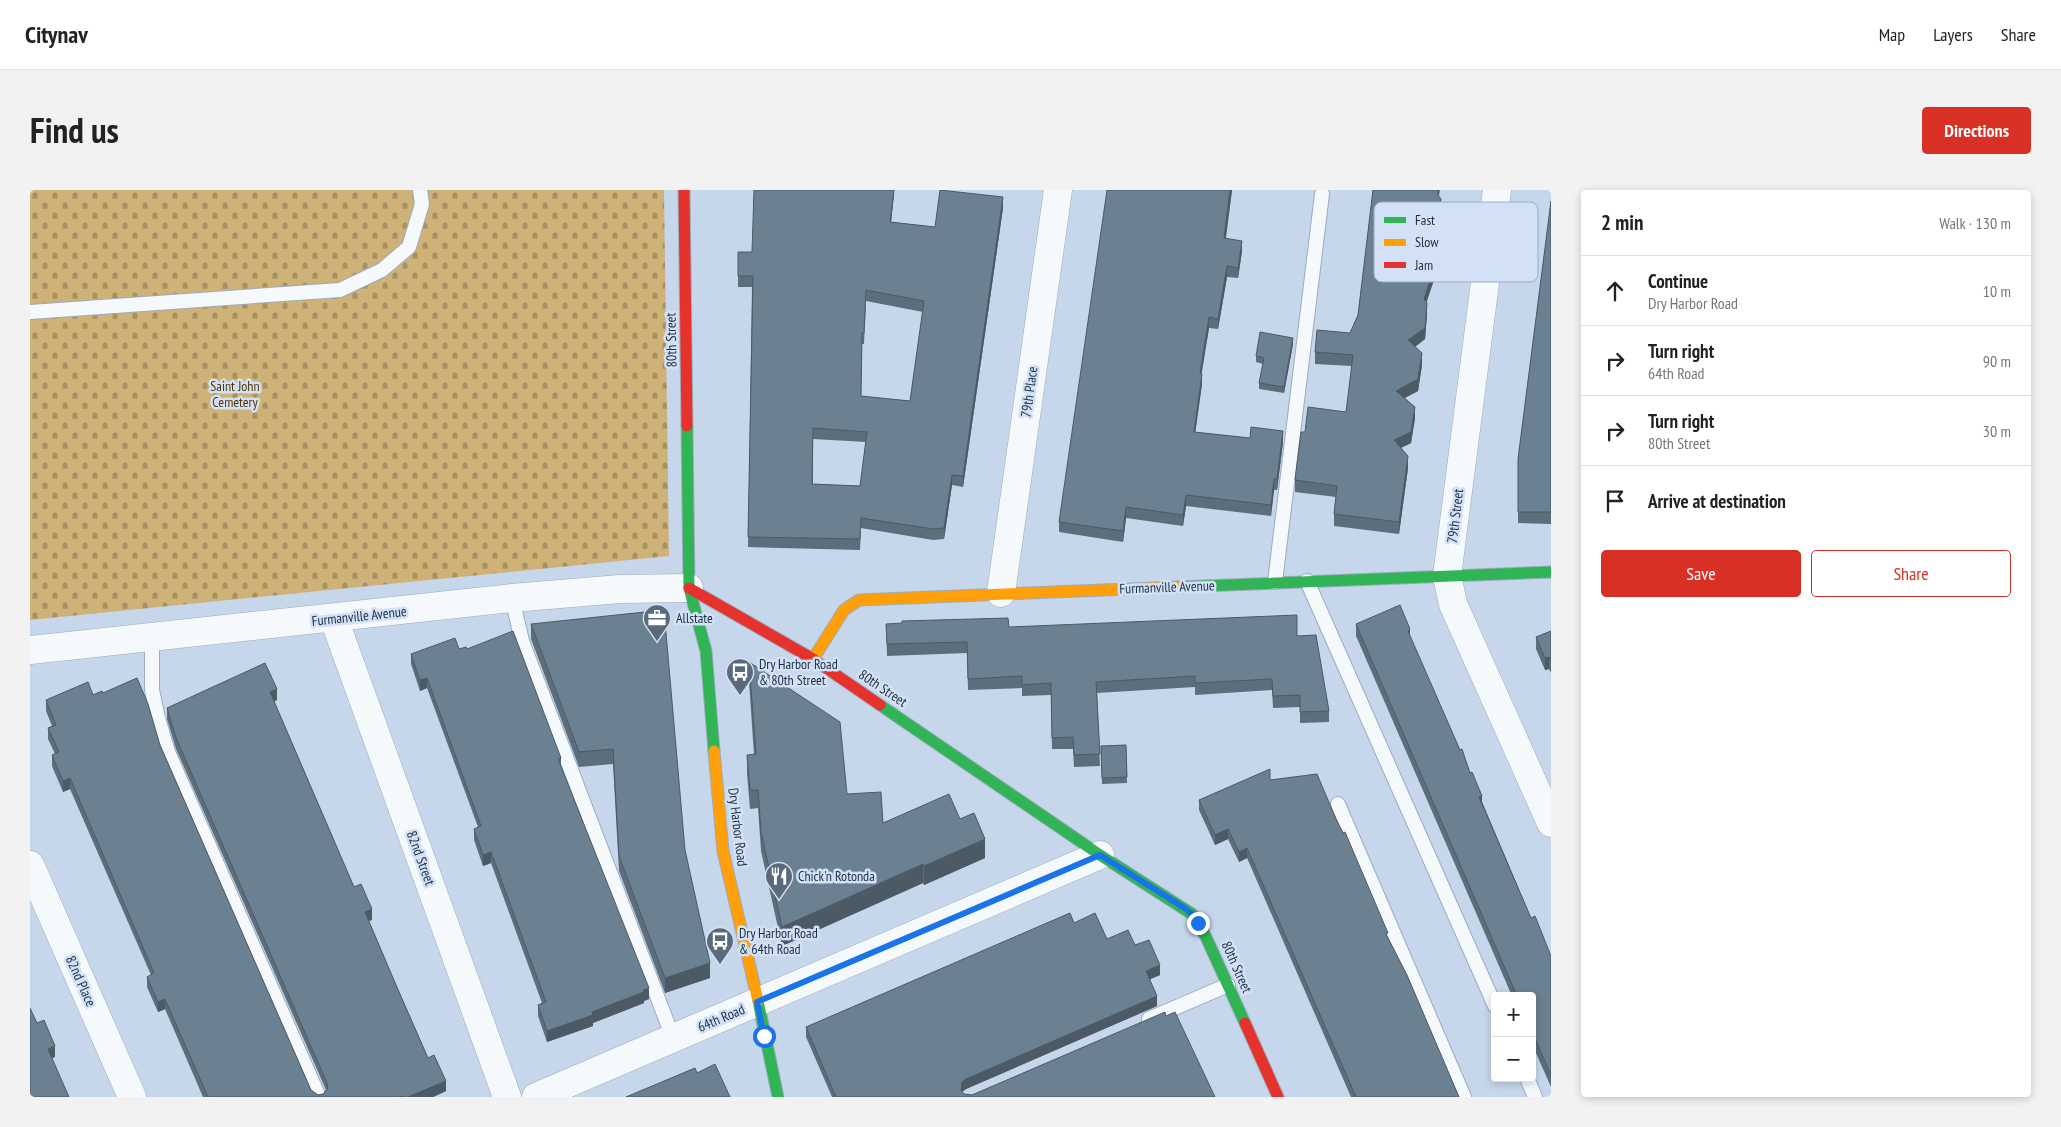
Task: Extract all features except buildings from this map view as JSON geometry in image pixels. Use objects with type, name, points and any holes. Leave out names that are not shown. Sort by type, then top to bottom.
[{"type":"street","name":"80th Street","points":[[684,190],[689,588],[813,659],[1100,855],[1192,914],[1206,937],[1278,1097]]},
{"type":"street","name":"79th Place","points":[[1001,593],[1058,190]]},
{"type":"street","name":"79th Street","points":[[1485,282],[1447,576],[1453,604],[1551,823]]},
{"type":"street","name":"Furmanville Avenue","points":[[813,659],[844,610],[859,600],[1551,572]]},
{"type":"street","name":"Furmanville Avenue","points":[[30,650],[334,619],[512,598],[636,588],[689,588]]},
{"type":"street","name":"Dry Harbor Road","points":[[689,588],[706,651],[723,851],[749,959],[778,1097]]},
{"type":"street","name":"82nd Street","points":[[334,619],[507,1097]]},
{"type":"street","name":"64th Road","points":[[536,1097],[1100,855]]},
{"type":"street","name":"82nd Place","points":[[30,865],[132,1097]]},
{"type":"lane","points":[[30,312],[340,290],[382,270],[409,247],[422,204],[420,190]]},
{"type":"lane","points":[[1275,582],[1322,194]]},
{"type":"lane","points":[[1307,582],[1491,997]]},
{"type":"lane","points":[[512,598],[522,641],[531,666],[673,1038]]},
{"type":"lane","points":[[152,638],[152,690],[168,752],[319,1097]]},
{"type":"lane","points":[[1338,804],[1464,1097]]},
{"type":"lane","points":[[1140,1023],[1228,985]]},
{"type":"lane","points":[[1529,1082],[1535,1097]]},
{"type":"green space","name":"Saint John Cemetery","points":[[30,190],[664,190],[669,556],[30,620]]},
{"type":"traffic: fast","points":[[687,426],[689,588],[706,651],[714,751]]},
{"type":"traffic: fast","points":[[1178,587],[1551,572]]},
{"type":"traffic: fast","points":[[880,705],[1100,855],[1192,914],[1206,937],[1245,1023]]},
{"type":"traffic: fast","points":[[758,1001],[778,1097]]},
{"type":"traffic: slow","points":[[813,659],[844,610],[859,600],[1178,587]]},
{"type":"traffic: slow","points":[[714,751],[723,851],[758,1001]]},
{"type":"traffic: jam","points":[[684,190],[687,426]]},
{"type":"traffic: jam","points":[[689,588],[813,659],[880,705]]},
{"type":"traffic: jam","points":[[1245,1023],[1278,1097]]},
{"type":"place","name":"Allstate","points":[[657,642]]},
{"type":"place","name":"Dry Harbor Road & 80th Street","points":[[740,696]]},
{"type":"place","name":"Chick'n Rotonda","points":[[779,900]]},
{"type":"place","name":"Dry Harbor Road & 64th Road","points":[[720,965]]},
{"type":"route","points":[[764,1036],[757,1002],[1100,855],[1183,907],[1192,914],[1198,923]]}]
